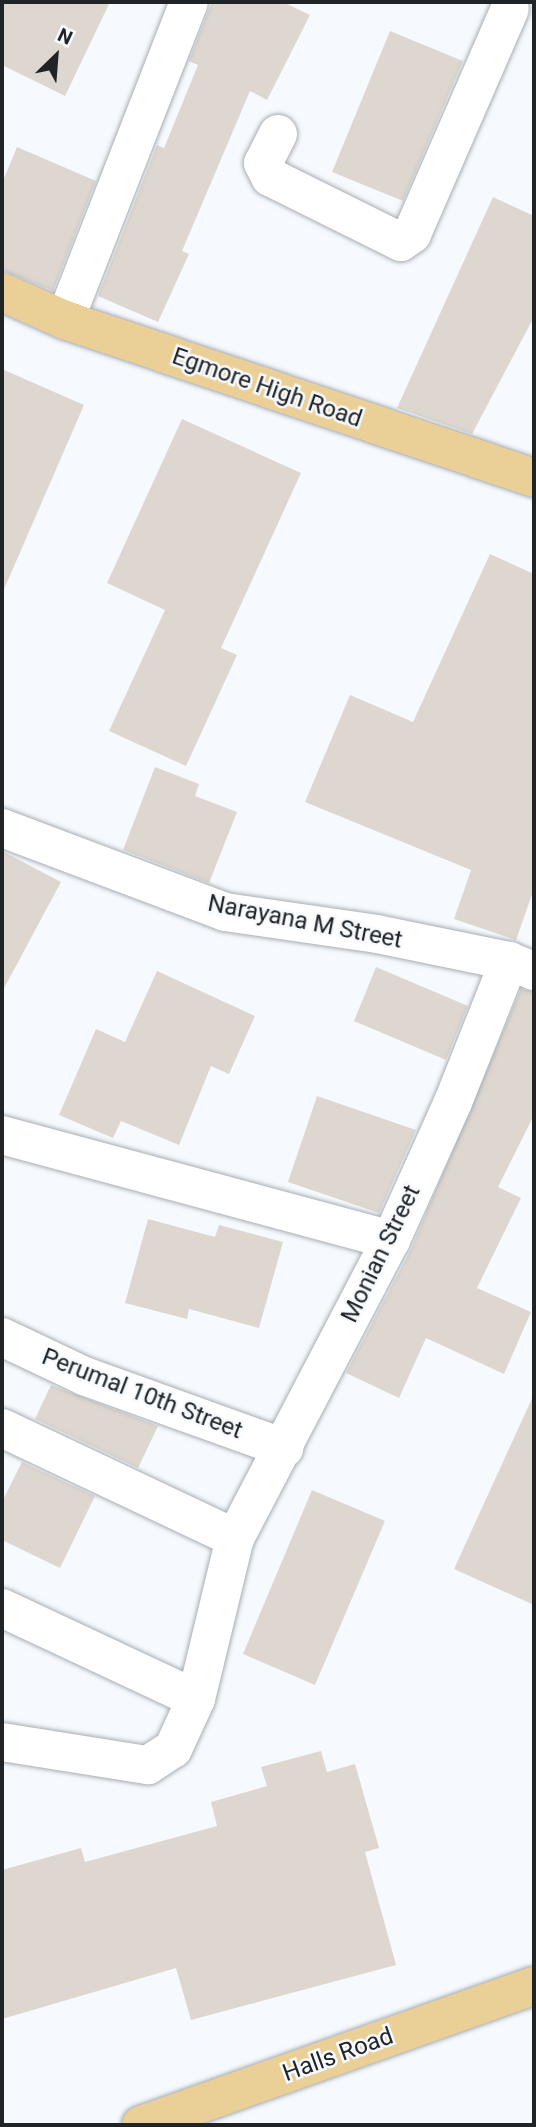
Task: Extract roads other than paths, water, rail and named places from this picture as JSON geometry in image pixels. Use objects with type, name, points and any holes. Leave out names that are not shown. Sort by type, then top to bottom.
[{"type":"main road","name":"Egmore High Road","points":[[2,292],[65,320],[534,478]]},
{"type":"main road","name":"Halls Road","points":[[141,2125],[534,1986]]},
{"type":"street","points":[[65,320],[189,2]]},
{"type":"street","points":[[278,134],[263,163],[270,177],[401,242],[412,234],[512,10]]},
{"type":"street","name":"Narayana M Street","points":[[2,828],[225,912],[377,934],[521,966]]},
{"type":"street","name":"Monian Street","points":[[2,1742],[148,1765],[173,1749],[196,1699],[235,1538],[391,1240],[453,1102],[521,966]]},
{"type":"street","points":[[2,1135],[391,1240]]},
{"type":"street","name":"Perumal 10th Street","points":[[2,1337],[84,1376],[284,1448]]},
{"type":"street","points":[[2,1428],[235,1538]]},
{"type":"street","points":[[2,1608],[196,1699]]}]
